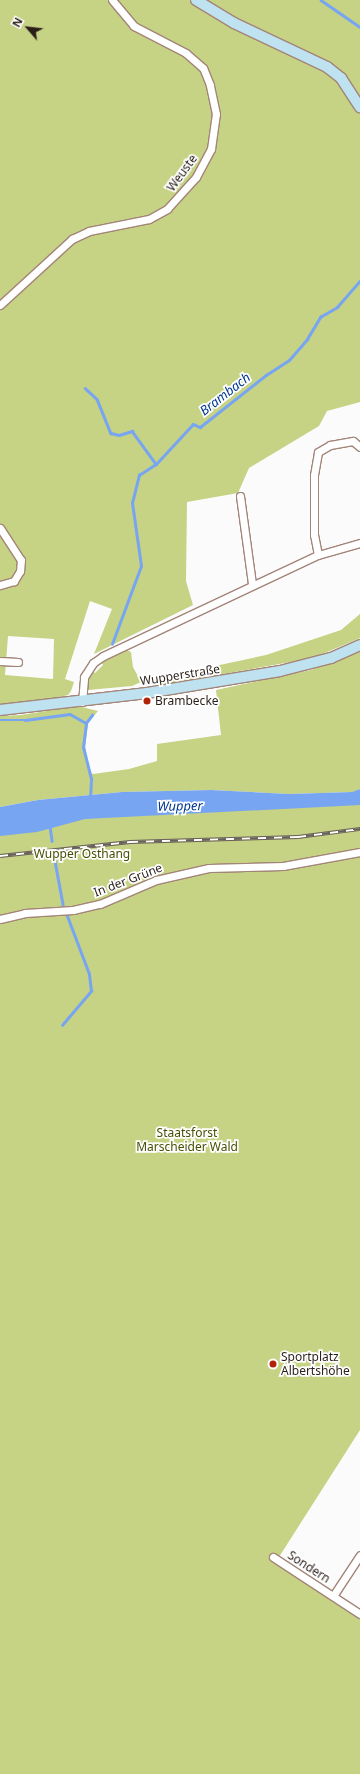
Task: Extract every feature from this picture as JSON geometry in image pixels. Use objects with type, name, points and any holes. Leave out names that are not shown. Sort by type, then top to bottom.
[{"type":"main road","points":[[196,0],[234,23],[327,66],[341,78],[360,107]]},
{"type":"main road","name":"Wupperstraße","points":[[0,710],[82,702],[280,671],[331,658],[360,645]]},
{"type":"street","name":"Weuste","points":[[0,305],[72,239],[89,231],[149,219],[167,208],[196,177],[211,149],[216,114],[210,85],[203,68],[186,53],[134,26],[112,0]]},
{"type":"street","points":[[318,555],[314,513],[316,460],[318,452],[324,447],[356,441],[360,447]]},
{"type":"street","points":[[240,496],[252,584]]},
{"type":"street","points":[[0,528],[21,560],[20,571],[14,581],[0,585]]},
{"type":"street","points":[[82,702],[84,677],[94,662],[103,656],[252,584],[318,555],[360,543]]},
{"type":"street","points":[[0,661],[18,662]]},
{"type":"street","name":"In der Grüne","points":[[0,919],[25,913],[73,910],[100,904],[156,880],[209,868],[283,866],[360,852]]},
{"type":"street","name":"Sondern","points":[[333,1596],[360,1555]]},
{"type":"street","name":"Sondern","points":[[273,1556],[360,1614]]},
{"type":"green space","points":[[0,0],[360,0],[360,402],[327,411],[319,426],[249,468],[238,493],[187,502],[186,581],[193,605],[94,654],[112,609],[90,601],[65,679],[74,682],[68,695],[44,701],[0,705]],"holes":[[[8,636],[54,639],[53,679],[5,675]]]},
{"type":"green space","points":[[360,614],[360,638],[313,658],[161,685],[159,678],[266,655],[341,630]]},
{"type":"green space","points":[[125,649],[131,652],[133,667],[141,682],[132,686],[88,690],[88,677],[92,671],[95,673],[103,665],[101,661]]},
{"type":"green space","points":[[360,650],[360,789],[353,792],[289,794],[211,790],[122,792],[38,800],[0,807],[0,716],[21,715],[78,706],[98,711],[88,723],[85,747],[90,772],[93,774],[129,769],[157,761],[157,744],[221,735],[216,690],[311,670]]},
{"type":"green space","name":"Staatsforst Marscheider Wald","points":[[360,797],[360,1430],[279,1557],[273,1561],[360,1618],[360,1774],[0,1774],[0,821]]},
{"type":"water","name":"Wupper","points":[[360,789],[360,805],[85,819],[37,832],[0,836],[0,807],[38,800],[122,792],[211,790],[289,794],[352,792]]},
{"type":"waterway","name":"Brambecke","points":[[321,0],[360,27]]},
{"type":"waterway","name":"Brambach","points":[[112,644],[141,566],[132,503],[139,475],[156,464],[193,424],[200,427],[266,375],[289,360],[307,339],[320,317],[337,307],[360,281]]},
{"type":"waterway","points":[[85,388],[97,399],[111,433],[119,435],[132,431],[156,464]]},
{"type":"waterway","points":[[0,720],[25,720],[70,714],[86,723]]},
{"type":"waterway","name":"Brambach","points":[[90,799],[91,779],[83,748],[86,723],[92,715]]},
{"type":"waterway","points":[[50,826],[52,841]]},
{"type":"waterway","points":[[55,861],[63,904]]},
{"type":"waterway","points":[[62,1025],[91,991],[89,974],[67,916]]},
{"type":"railway","points":[[0,856],[130,842],[298,837],[360,829]]},
{"type":"place","name":"Brambecke","points":[[147,701]]},
{"type":"place","name":"Sportplatz Albertshöhe","points":[[273,1364]]},
{"type":"park label","name":"Wupper Osthang","points":[[82,854]]}]
